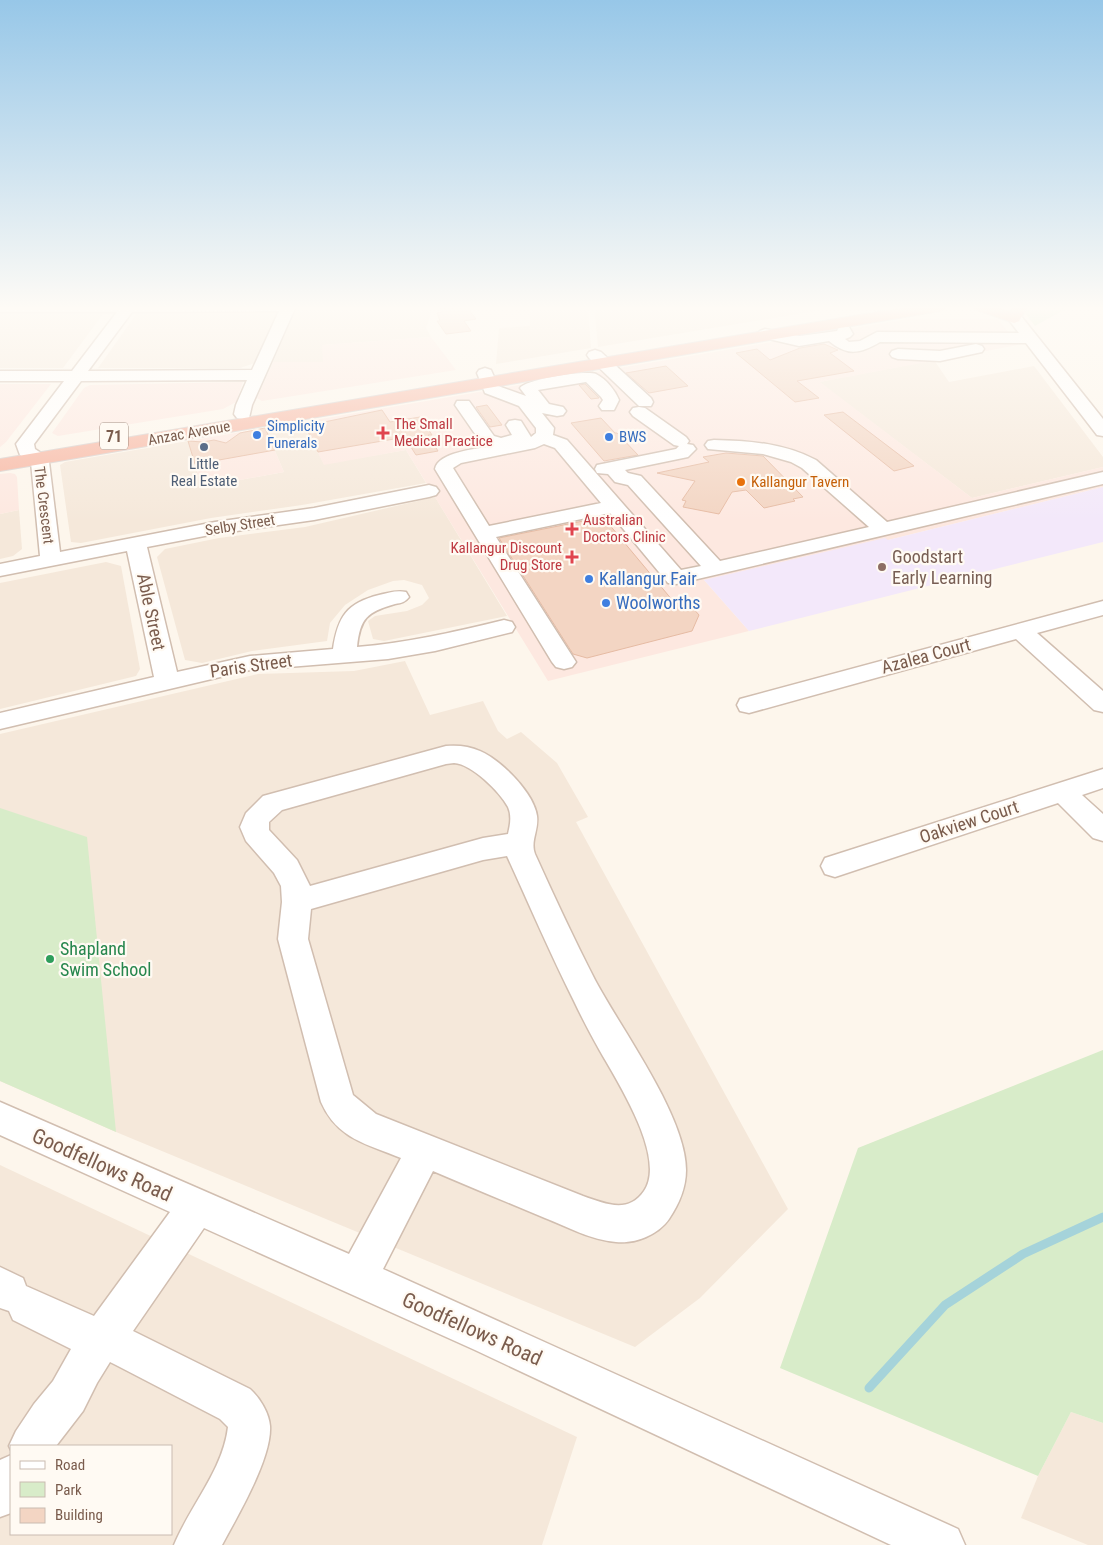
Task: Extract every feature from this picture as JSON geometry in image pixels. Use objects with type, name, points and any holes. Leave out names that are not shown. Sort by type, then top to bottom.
[{"type":"highway","name":"Anzac Avenue","points":[[0,455],[32,454],[495,378]]},
{"type":"highway","name":"Anzac Avenue","points":[[0,465],[32,454],[243,414],[490,379]]},
{"type":"street","points":[[32,454],[25,447],[28,440],[73,378]]},
{"type":"street","points":[[243,414],[244,404],[255,378]]},
{"type":"street","points":[[557,411],[545,409],[528,388],[581,378]]},
{"type":"street","points":[[591,378],[610,396],[611,400],[608,406]]},
{"type":"street","points":[[612,378],[642,407],[694,440],[781,451],[796,456],[808,464],[884,530]]},
{"type":"street","points":[[1061,378],[1103,431]]},
{"type":"street","points":[[490,379],[494,390],[525,402],[545,428],[543,438]]},
{"type":"street","points":[[463,405],[488,440],[493,443],[522,438],[515,425]]},
{"type":"street","points":[[564,662],[444,470],[444,466],[455,459],[527,445],[543,438],[561,444],[676,578],[1103,478]]},
{"type":"street","points":[[586,473],[682,453],[694,440]]},
{"type":"street","name":"The Crescent","points":[[0,570],[51,560],[32,454]]},
{"type":"street","points":[[612,468],[622,478],[634,480],[715,569]]},
{"type":"street","name":"Selby Street","points":[[51,560],[233,525],[314,514],[429,491]]},
{"type":"street","points":[[485,533],[614,506]]},
{"type":"street","name":"Able Street","points":[[136,544],[166,681]]},
{"type":"street","points":[[344,656],[347,628],[354,616],[369,605],[398,597]]},
{"type":"street","name":"Azalea Court","points":[[750,705],[1103,608]]},
{"type":"street","name":"Paris Street","points":[[0,721],[166,681],[261,661],[344,656],[419,647],[504,628]]},
{"type":"street","points":[[1020,630],[1103,704]]},
{"type":"street","points":[[461,754],[474,758],[509,789],[516,798],[525,819],[519,843],[522,856],[549,918],[602,1023],[648,1102],[660,1131],[667,1165],[667,1181],[663,1197],[656,1208],[646,1217],[631,1223],[617,1224],[583,1214],[424,1152],[364,1126],[344,1111],[338,1102],[293,939],[292,931],[298,901],[296,888],[287,868],[257,838],[254,825],[260,813],[273,803],[446,755],[461,754]]},
{"type":"street","name":"Oakview Court","points":[[834,866],[1103,778]]},
{"type":"street","points":[[1062,791],[1103,831]]},
{"type":"street","points":[[298,901],[483,849],[519,843]]},
{"type":"street","name":"Goodfellows Road","points":[[0,1118],[196,1207],[358,1277],[942,1545]]},
{"type":"street","points":[[358,1277],[424,1152]]},
{"type":"street","points":[[32,1445],[49,1419],[68,1396],[82,1368],[102,1339],[196,1207]]},
{"type":"street","points":[[12,1295],[80,1333],[128,1349],[235,1404],[246,1416],[249,1424],[249,1434],[244,1454],[197,1545]]},
{"type":"street","points":[[0,1495],[10,1479]]},
{"type":"shaded area","points":[[266,378],[405,378],[262,401],[257,398]]},
{"type":"shaded area","points":[[561,378],[841,378],[820,382],[972,498],[1103,467],[1103,487],[888,540],[704,580],[749,631],[548,681],[406,450],[324,465],[303,422]]},
{"type":"shaded area","points":[[839,378],[946,378],[949,382],[970,378],[1043,378],[1103,457],[1103,467],[972,498],[819,382]]},
{"type":"shaded area","points":[[243,382],[236,402],[223,409],[58,436],[52,433],[84,388],[90,385]]},
{"type":"shaded area","points":[[0,384],[51,384],[6,442],[0,447]]},
{"type":"shaded area","points":[[303,422],[324,464],[406,450],[426,483],[302,505],[211,518],[81,543],[71,542],[60,465],[65,462],[188,441],[202,487],[284,472],[265,428]]},
{"type":"shaded area","points":[[265,428],[284,472],[202,487],[188,441]]},
{"type":"shaded area","points":[[0,474],[15,474],[17,477],[19,510],[0,514]]},
{"type":"shaded area","name":"Goodstart Early Learning","points":[[1103,487],[1103,542],[749,631],[704,580],[885,538],[888,540]]},
{"type":"shaded area","points":[[435,497],[507,616],[384,641],[373,639],[368,621],[375,616],[407,611],[422,605],[429,598],[422,585],[404,580],[393,581],[368,590],[345,605],[330,623],[327,641],[252,651],[202,663],[185,660],[157,557],[165,549],[219,538],[305,527]]},
{"type":"shaded area","points":[[19,510],[22,549],[13,556],[0,559],[0,514]]},
{"type":"shaded area","points":[[106,562],[121,566],[140,669],[136,676],[0,709],[0,583]]},
{"type":"shaded area","points":[[405,661],[430,715],[483,701],[498,731],[507,739],[521,732],[557,763],[588,817],[576,822],[788,1209],[700,1298],[635,1347],[116,1132],[0,1081],[0,734],[258,674],[354,671]]},
{"type":"shaded area","points":[[0,1165],[577,1437],[542,1545],[0,1545]]},
{"type":"shaded area","points":[[1071,1412],[1103,1423],[1103,1545],[1088,1545],[1021,1518],[1038,1476]]},
{"type":"green space","name":"Shapland Swim School","points":[[0,808],[87,837],[116,1132],[0,1081]]},
{"type":"green space","points":[[1103,1050],[1103,1423],[1071,1412],[1038,1476],[780,1368],[858,1148]]},
{"type":"building","points":[[632,378],[679,378],[688,386],[649,393]]},
{"type":"building","points":[[766,378],[814,378],[797,381],[819,398],[795,402]]},
{"type":"building","points":[[585,384],[599,398],[591,399],[579,385]]},
{"type":"building","points":[[487,405],[502,425],[490,427],[476,407]]},
{"type":"building","points":[[382,410],[390,422],[420,417],[432,435],[428,435],[438,451],[416,455],[409,444],[398,446],[394,439],[318,452],[305,426]]},
{"type":"building","points":[[843,412],[914,466],[894,471],[824,415]]},
{"type":"building","name":"BWS","points":[[601,418],[638,455],[604,461],[571,423]]},
{"type":"building","points":[[265,428],[275,450],[219,460],[220,465],[203,468],[202,463],[195,464],[188,441],[203,442],[214,440],[226,443],[240,433]]},
{"type":"building","name":"Kallangur Tavern","points":[[726,453],[763,456],[803,497],[793,499],[795,501],[764,508],[746,490],[732,492],[719,514],[683,507],[686,501],[682,500],[695,481],[657,473],[709,462],[703,457]]},
{"type":"building","name":"Kallangur Fair","points":[[603,517],[673,601],[685,599],[699,615],[692,631],[587,658],[573,654],[499,538]]},
{"type":"waterway","points":[[869,1388],[945,1305],[1023,1254],[1103,1217]]},
{"type":"place","name":"The Small Medical Practice","points":[[383,433]]},
{"type":"place","name":"Simplicity Funerals","points":[[257,435]]},
{"type":"place","name":"BWS","points":[[609,437]]},
{"type":"place","name":"Little Real Estate","points":[[204,447]]},
{"type":"place","name":"Kallangur Tavern","points":[[741,482]]},
{"type":"place","name":"Australian Doctors Clinic","points":[[572,529]]},
{"type":"place","name":"Kallangur Discount Drug Store","points":[[572,557]]},
{"type":"place","name":"Goodstart Early Learning","points":[[882,567]]},
{"type":"place","name":"Kallangur Fair","points":[[589,579]]},
{"type":"place","name":"Woolworths","points":[[606,603]]},
{"type":"place","name":"Shapland Swim School","points":[[50,959]]}]
